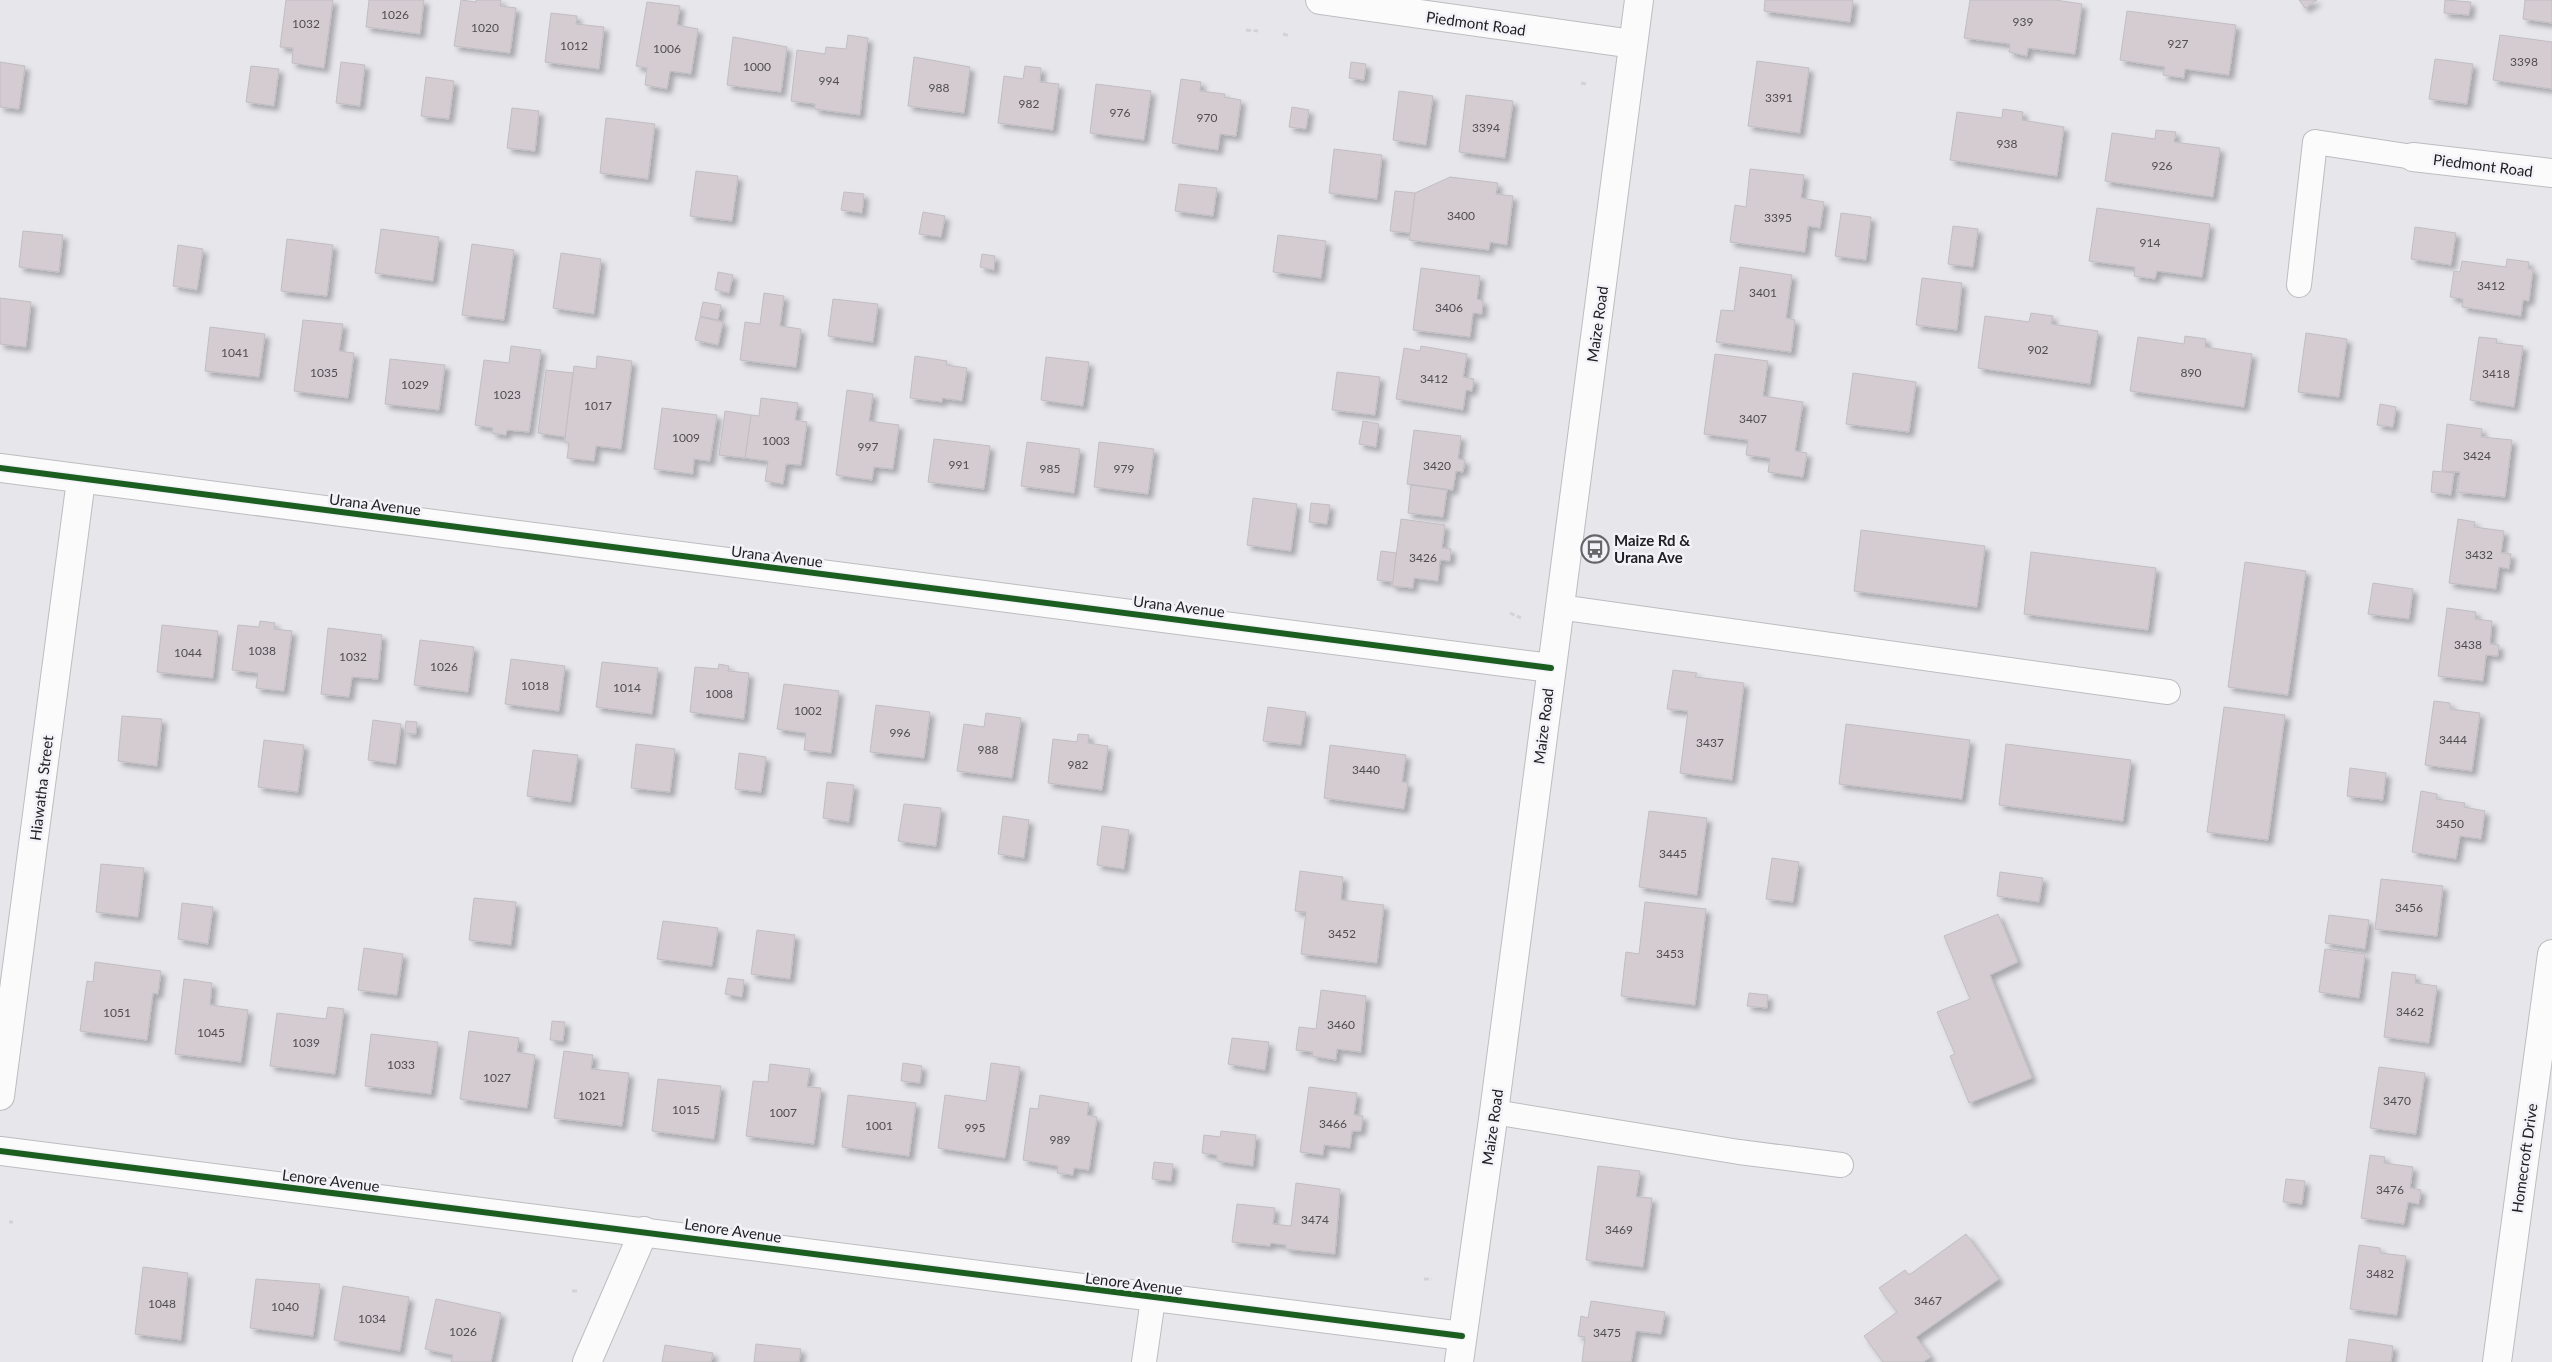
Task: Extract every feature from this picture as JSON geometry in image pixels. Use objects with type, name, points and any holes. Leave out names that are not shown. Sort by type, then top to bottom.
[{"type":"street","name":"Piedmont Road","points":[[1320,0],[1633,44]]},
{"type":"street","name":"Maize Road","points":[[1461,1349],[1494,1112],[1639,0]]},
{"type":"street","name":"Piedmont Road","points":[[2413,157],[2552,173]]},
{"type":"street","name":"Urana Avenue","points":[[0,468],[81,480],[1551,668]]},
{"type":"street","name":"Hiawatha Street","points":[[0,1096],[81,480]]},
{"type":"street","name":"Homecroft Drive","points":[[2497,1362],[2552,954]]},
{"type":"street","name":"Lenore Avenue","points":[[0,1151],[644,1231],[1153,1298],[1461,1349]]},
{"type":"street","points":[[587,1362],[644,1231]]},
{"type":"lane","points":[[2300,285],[2315,142],[2413,157]]},
{"type":"lane","points":[[1559,607],[2168,692]]},
{"type":"lane","points":[[1494,1112],[1739,1152],[1841,1165]]},
{"type":"lane","points":[[1144,1362],[1153,1298]]},
{"type":"path","points":[[1246,30],[1258,31]]},
{"type":"path","points":[[1283,34],[1290,36]]},
{"type":"path","points":[[1581,83],[1586,84]]},
{"type":"path","points":[[1510,613],[1521,618]]},
{"type":"path","points":[[1424,1279],[1432,1279]]},
{"type":"path","points":[[572,1291],[580,1290]]},
{"type":"building","points":[[286,0],[333,0],[324,68],[292,63],[293,48],[280,47]]},
{"type":"building","points":[[369,0],[424,0],[420,34],[366,27]]},
{"type":"building","points":[[461,0],[476,2],[476,0],[501,0],[500,6],[516,8],[510,53],[454,46]]},
{"type":"building","points":[[1765,0],[1853,0],[1850,22],[1764,11]]},
{"type":"building","points":[[1970,0],[2055,0],[2082,4],[2075,54],[2028,48],[2027,56],[2009,52],[2010,44],[1964,38]]},
{"type":"building","points":[[2299,0],[2317,0],[2305,8]]},
{"type":"building","points":[[2445,0],[2471,2],[2469,15],[2444,13]]},
{"type":"building","points":[[2525,0],[2552,0],[2552,23],[2523,19]]},
{"type":"building","points":[[647,2],[680,6],[677,25],[698,29],[691,74],[670,71],[667,89],[645,85],[647,68],[636,66]]},
{"type":"building","points":[[2127,11],[2236,25],[2229,75],[2185,69],[2184,78],[2163,75],[2165,67],[2120,60]]},
{"type":"building","points":[[551,13],[577,16],[576,24],[604,27],[599,69],[545,62]]},
{"type":"building","points":[[848,35],[868,38],[860,115],[815,109],[815,104],[791,101],[797,50],[825,54],[826,47],[846,49]]},
{"type":"building","points":[[2500,35],[2552,42],[2552,89],[2493,80]]},
{"type":"building","points":[[733,37],[787,47],[781,92],[727,85]]},
{"type":"building","points":[[914,57],[970,67],[964,113],[908,106]]},
{"type":"building","points":[[2435,59],[2473,64],[2467,104],[2429,99]]},
{"type":"building","points":[[1757,61],[1809,68],[1800,133],[1748,126]]},
{"type":"building","points":[[0,62],[25,66],[19,109],[0,107]]},
{"type":"building","points":[[341,62],[365,65],[360,106],[336,103]]},
{"type":"building","points":[[1351,62],[1366,64],[1364,80],[1349,78]]},
{"type":"building","points":[[251,66],[279,69],[274,106],[246,102]]},
{"type":"building","points":[[1025,66],[1041,68],[1040,82],[1059,84],[1053,130],[998,123],[1004,76],[1023,79]]},
{"type":"building","points":[[426,77],[454,81],[449,119],[421,116]]},
{"type":"building","points":[[1181,79],[1201,82],[1200,91],[1225,94],[1224,97],[1241,100],[1236,136],[1220,134],[1218,150],[1172,143]]},
{"type":"building","points":[[1096,84],[1151,91],[1144,140],[1090,133]]},
{"type":"building","points":[[1399,91],[1433,96],[1426,145],[1393,140]]},
{"type":"building","points":[[1466,95],[1513,101],[1505,158],[1459,152]]},
{"type":"building","points":[[1292,107],[1309,110],[1306,129],[1289,127]]},
{"type":"building","points":[[512,108],[539,111],[535,151],[507,148]]},
{"type":"building","points":[[2003,109],[2023,112],[2022,120],[2064,127],[2057,176],[1950,160],[1957,112],[2002,118]]},
{"type":"building","points":[[606,118],[655,124],[648,179],[600,173]]},
{"type":"building","points":[[2156,130],[2176,132],[2174,142],[2220,148],[2213,197],[2105,181],[2112,133],[2155,139]]},
{"type":"building","points":[[1334,149],[1382,155],[1377,199],[1329,193]]},
{"type":"building","points":[[1750,169],[1804,175],[1801,198],[1824,202],[1820,228],[1808,226],[1805,252],[1730,242],[1735,205],[1746,207]]},
{"type":"building","points":[[696,171],[738,176],[732,221],[690,216]]},
{"type":"building","points":[[1450,177],[1498,183],[1496,194],[1513,196],[1507,245],[1490,242],[1489,250],[1409,240],[1415,193]]},
{"type":"building","points":[[1179,184],[1217,188],[1213,216],[1175,211]]},
{"type":"building","points":[[1395,191],[1415,193],[1410,233],[1390,231]]},
{"type":"building","points":[[844,192],[864,194],[862,213],[841,210]]},
{"type":"building","points":[[2097,208],[2210,224],[2202,277],[2157,271],[2155,279],[2134,276],[2135,267],[2089,261]]},
{"type":"building","points":[[923,212],[945,216],[941,237],[919,234]]},
{"type":"building","points":[[1841,213],[1871,217],[1866,260],[1835,256]]},
{"type":"building","points":[[1953,226],[1978,229],[1973,267],[1948,264]]},
{"type":"building","points":[[2415,227],[2456,233],[2451,265],[2411,259]]},
{"type":"building","points":[[381,229],[439,237],[433,281],[375,273]]},
{"type":"building","points":[[23,231],[63,235],[59,272],[19,267]]},
{"type":"building","points":[[1278,235],[1326,241],[1321,278],[1273,272]]},
{"type":"building","points":[[287,239],[333,245],[327,296],[281,291]]},
{"type":"building","points":[[472,244],[514,250],[504,320],[462,315]]},
{"type":"building","points":[[178,245],[203,249],[197,290],[173,286]]},
{"type":"building","points":[[561,253],[601,259],[594,314],[553,308]]},
{"type":"building","points":[[982,254],[995,256],[994,270],[980,267]]},
{"type":"building","points":[[2507,259],[2529,262],[2528,269],[2533,269],[2529,301],[2523,300],[2521,316],[2462,307],[2463,299],[2450,297],[2454,271],[2460,272],[2462,261],[2506,267]]},
{"type":"building","points":[[1740,267],[1792,275],[1786,318],[1795,320],[1791,352],[1716,342],[1721,310],[1734,311]]},
{"type":"building","points":[[1421,268],[1480,276],[1477,299],[1483,301],[1482,314],[1473,313],[1470,337],[1413,330]]},
{"type":"building","points":[[718,272],[733,275],[729,293],[715,290]]},
{"type":"building","points":[[1922,278],[1962,283],[1957,330],[1916,325]]},
{"type":"building","points":[[764,293],[784,296],[780,326],[801,329],[796,367],[740,360],[745,322],[760,324]]},
{"type":"building","points":[[0,298],[31,302],[26,347],[0,344]]},
{"type":"building","points":[[833,299],[878,304],[873,342],[828,336]]},
{"type":"building","points":[[703,302],[721,305],[718,320],[700,316]]},
{"type":"building","points":[[2031,313],[2053,316],[2051,324],[2098,331],[2090,384],[1978,368],[1985,316],[2029,322]]},
{"type":"building","points":[[700,317],[723,322],[718,345],[695,340]]},
{"type":"building","points":[[303,320],[343,324],[339,351],[354,353],[348,398],[294,391]]},
{"type":"building","points":[[210,327],[265,334],[259,377],[205,371]]},
{"type":"building","points":[[2306,333],[2347,339],[2339,397],[2298,392]]},
{"type":"building","points":[[2185,336],[2206,339],[2205,347],[2252,354],[2244,407],[2130,391],[2138,337],[2184,344]]},
{"type":"building","points":[[2479,337],[2497,339],[2496,343],[2523,346],[2514,407],[2470,400]]},
{"type":"building","points":[[511,346],[541,350],[529,432],[507,430],[506,435],[492,433],[493,428],[475,425],[484,360],[509,363]]},
{"type":"building","points":[[1421,346],[1467,354],[1463,377],[1474,379],[1472,391],[1466,390],[1463,410],[1396,399],[1404,348],[1420,351]]},
{"type":"building","points":[[1715,354],[1768,361],[1763,396],[1803,402],[1795,451],[1807,453],[1803,477],[1768,472],[1770,458],[1746,455],[1748,440],[1704,434]]},
{"type":"building","points":[[597,356],[632,361],[621,449],[596,446],[594,461],[567,458],[569,443],[565,442],[565,437],[574,366],[596,369]]},
{"type":"building","points":[[915,356],[947,361],[946,365],[967,368],[962,401],[942,398],[942,402],[910,398]]},
{"type":"building","points":[[1046,357],[1089,362],[1083,406],[1041,400]]},
{"type":"building","points":[[390,359],[445,365],[439,410],[385,404]]},
{"type":"building","points":[[546,370],[573,373],[565,437],[538,433]]},
{"type":"building","points":[[1337,372],[1380,377],[1375,415],[1332,410]]},
{"type":"building","points":[[1853,373],[1916,382],[1909,432],[1846,424]]},
{"type":"building","points":[[847,390],[873,394],[869,421],[899,425],[893,469],[874,467],[872,480],[836,475]]},
{"type":"building","points":[[761,398],[798,403],[795,420],[807,422],[801,465],[786,464],[783,484],[765,481],[768,461],[745,458],[751,415],[759,416]]},
{"type":"building","points":[[2380,404],[2396,407],[2393,427],[2377,425]]},
{"type":"building","points":[[662,408],[717,415],[710,461],[694,459],[693,474],[654,469]]},
{"type":"building","points":[[725,411],[751,415],[745,458],[719,455]]},
{"type":"building","points":[[1363,421],[1379,424],[1376,447],[1359,444]]},
{"type":"building","points":[[2447,424],[2482,429],[2481,437],[2512,440],[2505,497],[2457,492],[2460,472],[2442,471]]},
{"type":"building","points":[[1414,430],[1461,436],[1458,459],[1465,460],[1463,472],[1456,471],[1453,490],[1407,484]]},
{"type":"building","points":[[934,439],[990,446],[984,489],[928,482]]},
{"type":"building","points":[[1027,442],[1080,449],[1074,493],[1021,486]]},
{"type":"building","points":[[1099,442],[1154,449],[1148,494],[1094,487]]},
{"type":"building","points":[[2433,471],[2454,473],[2451,495],[2431,492]]},
{"type":"building","points":[[1411,485],[1447,490],[1443,517],[1408,513]]},
{"type":"building","points":[[1253,498],[1297,504],[1291,551],[1247,545]]},
{"type":"building","points":[[1311,503],[1330,505],[1327,524],[1309,522]]},
{"type":"building","points":[[1401,519],[1445,525],[1442,548],[1451,549],[1450,561],[1440,560],[1438,581],[1414,578],[1413,588],[1392,586]]},
{"type":"building","points":[[2458,519],[2475,522],[2474,527],[2504,531],[2501,553],[2511,554],[2509,569],[2499,567],[2496,589],[2449,583]]},
{"type":"building","points":[[1861,530],[1985,546],[1977,607],[1854,591]]},
{"type":"building","points":[[1381,551],[1396,553],[1393,582],[1377,580]]},
{"type":"building","points":[[2031,552],[2156,568],[2148,630],[2024,614]]},
{"type":"building","points":[[2245,562],[2306,571],[2288,695],[2228,687]]},
{"type":"building","points":[[2373,583],[2413,589],[2409,619],[2368,614]]},
{"type":"building","points":[[2447,608],[2476,612],[2475,619],[2492,621],[2490,644],[2499,645],[2498,656],[2486,655],[2483,681],[2438,676]]},
{"type":"building","points":[[260,621],[275,623],[274,629],[292,631],[284,691],[256,688],[258,673],[232,670],[238,625],[259,627]]},
{"type":"building","points":[[162,625],[218,631],[213,678],[157,672]]},
{"type":"building","points":[[328,628],[382,635],[378,679],[352,677],[349,697],[321,694]]},
{"type":"building","points":[[420,640],[474,647],[468,692],[414,685]]},
{"type":"building","points":[[511,659],[565,666],[559,711],[505,704]]},
{"type":"building","points":[[602,662],[658,668],[652,714],[596,707]]},
{"type":"building","points":[[719,664],[729,666],[728,671],[749,673],[744,719],[690,712],[695,667],[718,669]]},
{"type":"building","points":[[1673,670],[1697,673],[1695,677],[1744,683],[1732,780],[1680,773],[1688,711],[1667,709]]},
{"type":"building","points":[[784,684],[839,691],[831,753],[804,750],[806,733],[777,729]]},
{"type":"building","points":[[2434,701],[2450,703],[2450,709],[2480,713],[2472,771],[2425,765]]},
{"type":"building","points":[[876,705],[930,712],[924,758],[870,752]]},
{"type":"building","points":[[1268,707],[1306,712],[1301,745],[1263,741]]},
{"type":"building","points":[[2224,707],[2285,715],[2268,840],[2207,832]]},
{"type":"building","points":[[986,713],[1021,718],[1012,778],[957,771],[964,724],[984,727]]},
{"type":"building","points":[[122,716],[162,719],[157,766],[118,761]]},
{"type":"building","points":[[373,720],[401,724],[396,764],[368,760]]},
{"type":"building","points":[[406,721],[417,722],[416,734],[405,733]]},
{"type":"building","points":[[1846,724],[1970,740],[1962,799],[1839,784]]},
{"type":"building","points":[[1078,734],[1089,735],[1088,743],[1108,746],[1102,790],[1048,783],[1053,739],[1077,742]]},
{"type":"building","points":[[264,740],[304,745],[298,792],[258,787]]},
{"type":"building","points":[[636,744],[675,749],[670,792],[631,788]]},
{"type":"building","points":[[2006,744],[2131,760],[2123,821],[1999,805]]},
{"type":"building","points":[[1330,745],[1406,755],[1402,782],[1408,783],[1404,809],[1324,798]]},
{"type":"building","points":[[533,750],[578,755],[571,802],[527,796]]},
{"type":"building","points":[[739,753],[766,757],[761,792],[735,789]]},
{"type":"building","points":[[2350,768],[2386,773],[2383,800],[2347,796]]},
{"type":"building","points":[[827,782],[854,785],[849,822],[823,818]]},
{"type":"building","points":[[2421,791],[2437,794],[2436,799],[2465,803],[2464,807],[2485,811],[2481,839],[2460,836],[2456,859],[2412,852]]},
{"type":"building","points":[[904,804],[941,808],[936,846],[898,841]]},
{"type":"building","points":[[1649,811],[1707,818],[1697,895],[1639,887]]},
{"type":"building","points":[[1003,816],[1029,820],[1024,858],[998,854]]},
{"type":"building","points":[[1102,826],[1129,830],[1124,869],[1097,865]]},
{"type":"building","points":[[1772,858],[1799,862],[1793,902],[1766,899]]},
{"type":"building","points":[[101,864],[144,868],[138,917],[96,912]]},
{"type":"building","points":[[1300,871],[1343,877],[1341,900],[1384,905],[1377,963],[1301,954],[1306,912],[1295,911]]},
{"type":"building","points":[[2000,872],[2043,878],[2039,902],[1997,896]]},
{"type":"building","points":[[2381,879],[2443,886],[2437,936],[2375,929]]},
{"type":"building","points":[[474,898],[516,902],[511,945],[469,940]]},
{"type":"building","points":[[1645,902],[1706,909],[1695,1005],[1621,996],[1626,952],[1639,954]]},
{"type":"building","points":[[182,903],[213,907],[208,944],[178,939]]},
{"type":"building","points":[[1998,914],[2018,962],[1990,975],[2032,1078],[1969,1103],[1950,1056],[1955,1054],[1937,1012],[1970,999],[1944,936]]},
{"type":"building","points":[[2329,915],[2369,920],[2365,949],[2325,943]]},
{"type":"building","points":[[663,921],[718,928],[712,966],[657,959]]},
{"type":"building","points":[[757,930],[795,935],[790,979],[751,974]]},
{"type":"building","points":[[364,948],[403,954],[397,995],[358,990]]},
{"type":"building","points":[[2325,949],[2365,954],[2359,998],[2319,992]]},
{"type":"building","points":[[95,962],[161,971],[158,994],[153,993],[147,1040],[80,1031],[87,981],[93,982]]},
{"type":"building","points":[[2392,972],[2416,975],[2415,983],[2437,986],[2429,1043],[2384,1037]]},
{"type":"building","points":[[728,978],[744,980],[742,997],[725,994]]},
{"type":"building","points":[[184,979],[212,983],[210,1005],[248,1010],[241,1062],[175,1054]]},
{"type":"building","points":[[1321,990],[1366,996],[1361,1052],[1337,1049],[1336,1060],[1312,1056],[1313,1052],[1296,1050],[1299,1027],[1316,1029]]},
{"type":"building","points":[[1749,993],[1768,995],[1767,1008],[1747,1006]]},
{"type":"building","points":[[328,1007],[344,1009],[335,1074],[270,1066],[277,1013],[326,1019]]},
{"type":"building","points":[[552,1021],[565,1022],[563,1041],[550,1040]]},
{"type":"building","points":[[469,1031],[519,1038],[517,1052],[535,1055],[527,1108],[460,1099]]},
{"type":"building","points":[[371,1034],[438,1042],[431,1094],[365,1086]]},
{"type":"building","points":[[1232,1038],[1269,1042],[1265,1070],[1228,1064]]},
{"type":"building","points":[[564,1051],[593,1055],[591,1069],[629,1073],[622,1126],[554,1118]]},
{"type":"building","points":[[903,1063],[922,1066],[920,1083],[901,1081]]},
{"type":"building","points":[[991,1063],[1020,1067],[1005,1158],[938,1148],[945,1095],[986,1101]]},
{"type":"building","points":[[770,1064],[810,1069],[807,1087],[821,1088],[814,1144],[746,1136],[753,1081],[768,1082]]},
{"type":"building","points":[[2379,1067],[2425,1073],[2416,1134],[2370,1128]]},
{"type":"building","points":[[658,1079],[721,1086],[714,1139],[652,1131]]},
{"type":"building","points":[[1309,1087],[1357,1093],[1354,1115],[1363,1116],[1361,1131],[1352,1131],[1350,1148],[1324,1145],[1323,1155],[1300,1152]]},
{"type":"building","points":[[848,1095],[916,1103],[909,1156],[842,1147]]},
{"type":"building","points":[[1040,1095],[1089,1103],[1087,1115],[1097,1117],[1089,1170],[1074,1168],[1073,1175],[1057,1173],[1058,1166],[1023,1160],[1030,1108],[1038,1109]]},
{"type":"building","points":[[1221,1131],[1256,1135],[1253,1166],[1217,1161],[1217,1155],[1202,1153],[1204,1135],[1220,1137]]},
{"type":"building","points":[[2370,1155],[2385,1157],[2384,1163],[2413,1167],[2410,1188],[2421,1190],[2419,1204],[2408,1202],[2404,1224],[2361,1218]]},
{"type":"building","points":[[1154,1162],[1173,1164],[1171,1181],[1152,1179]]},
{"type":"building","points":[[1598,1166],[1640,1171],[1636,1197],[1652,1198],[1643,1267],[1586,1260]]},
{"type":"building","points":[[2286,1179],[2305,1181],[2302,1204],[2283,1202]]},
{"type":"building","points":[[1296,1183],[1340,1189],[1335,1254],[1286,1249],[1286,1245],[1271,1243],[1270,1246],[1232,1242],[1237,1204],[1275,1208],[1273,1224],[1291,1226]]},
{"type":"building","points":[[1966,1234],[1999,1279],[1916,1337],[1931,1357],[1923,1362],[1883,1362],[1864,1336],[1897,1312],[1879,1288],[1905,1270],[1909,1275]]},
{"type":"building","points":[[2359,1245],[2380,1248],[2380,1253],[2406,1256],[2397,1315],[2350,1309]]},
{"type":"building","points":[[143,1267],[188,1273],[181,1340],[135,1334]]},
{"type":"building","points":[[256,1279],[320,1284],[313,1336],[250,1328]]},
{"type":"building","points":[[343,1286],[409,1297],[400,1351],[334,1340]]},
{"type":"building","points":[[436,1299],[501,1313],[491,1362],[451,1362],[453,1355],[425,1349]]},
{"type":"building","points":[[1591,1301],[1665,1312],[1661,1334],[1636,1331],[1631,1362],[1582,1362],[1585,1337],[1578,1336],[1581,1316],[1588,1318]]},
{"type":"building","points":[[2349,1339],[2393,1346],[2391,1362],[2346,1362]]},
{"type":"building","points":[[756,1344],[801,1349],[799,1362],[754,1362]]},
{"type":"building","points":[[665,1345],[713,1353],[711,1362],[662,1362]]},
{"type":"cycle path","points":[[0,468],[1551,668]]},
{"type":"cycle path","points":[[0,1151],[1462,1336]]},
{"type":"place","name":"Maize Rd & Urana Ave","points":[[1595,549]]}]
